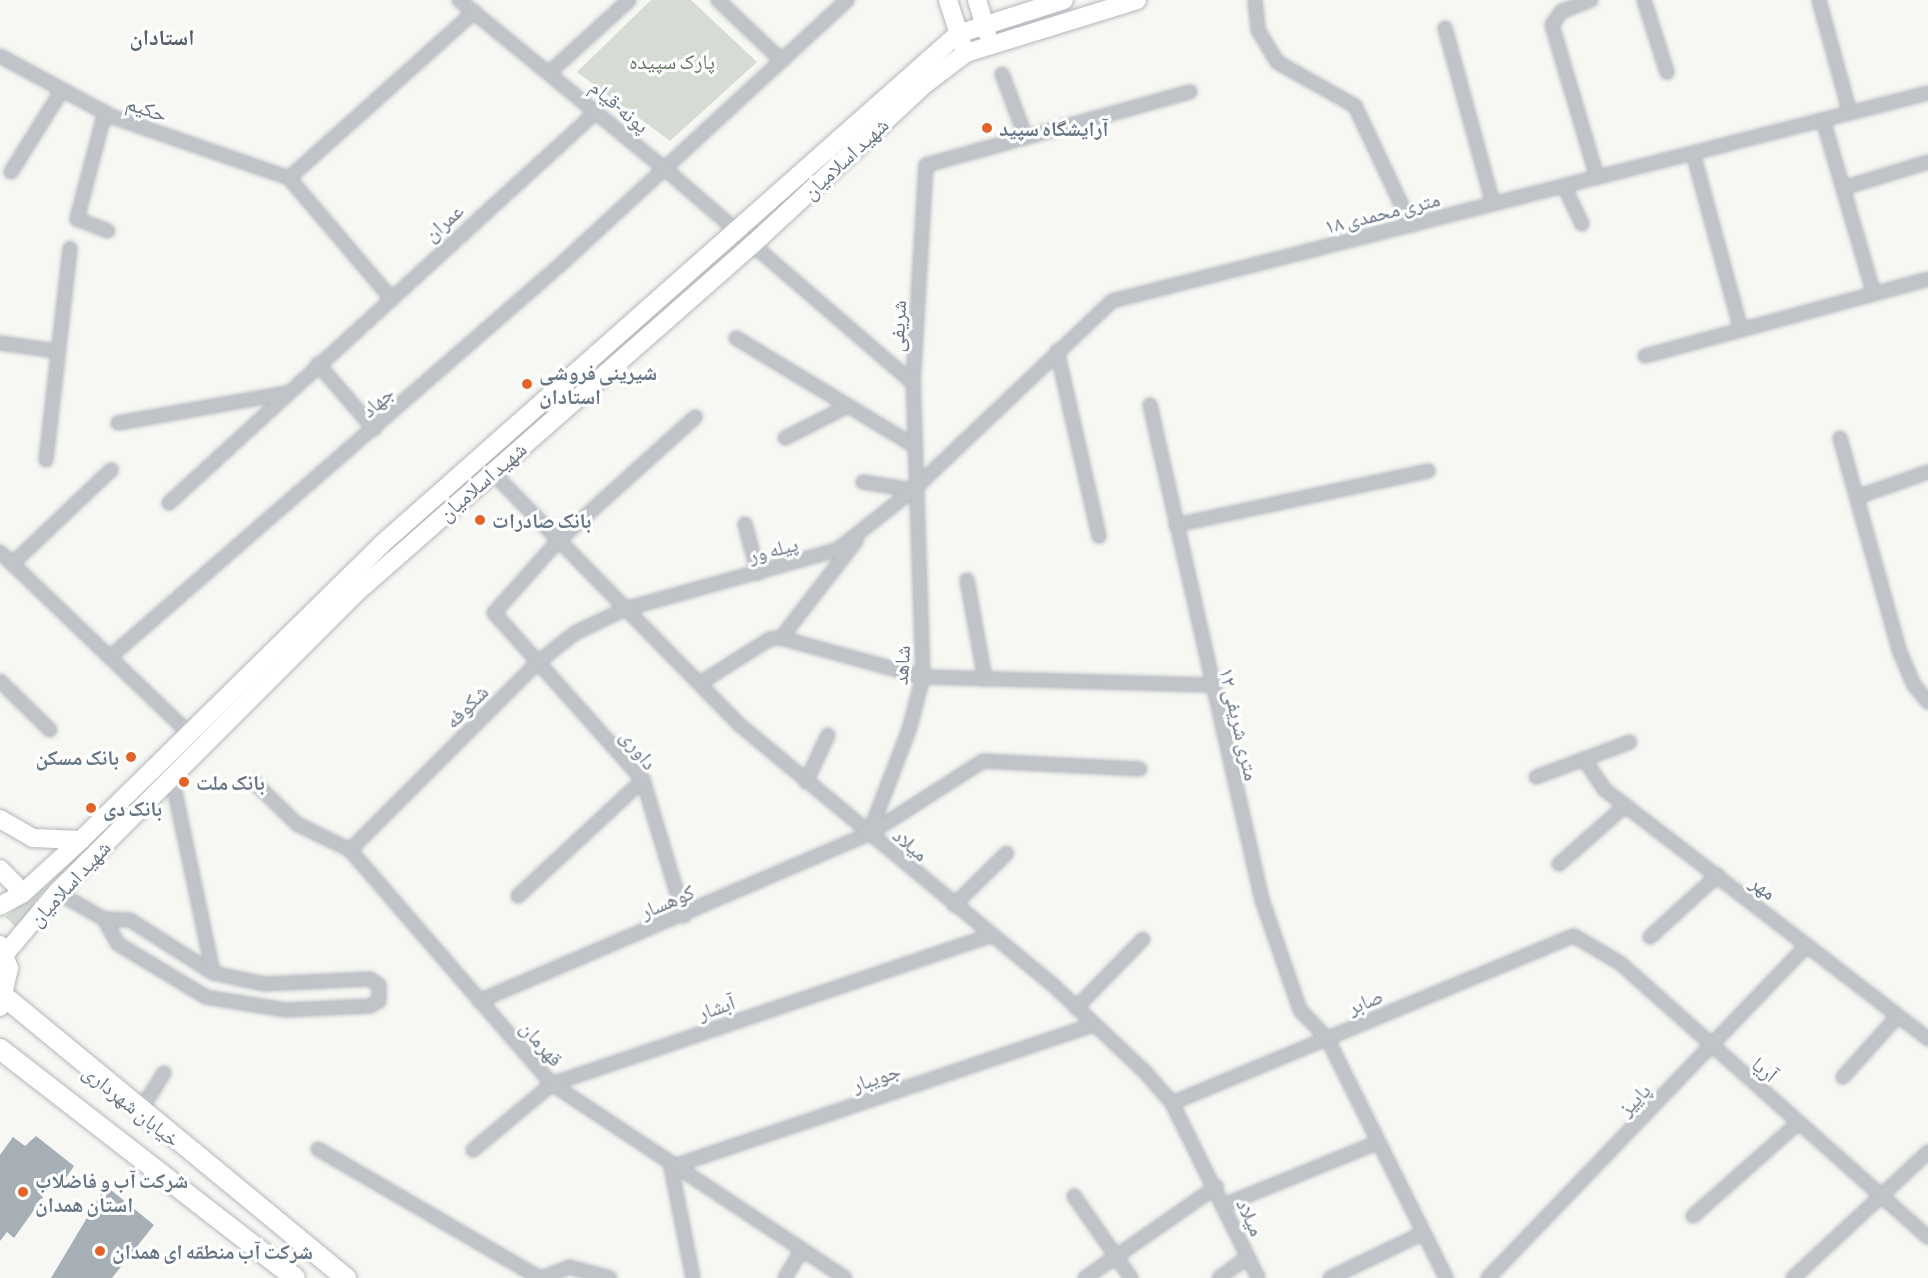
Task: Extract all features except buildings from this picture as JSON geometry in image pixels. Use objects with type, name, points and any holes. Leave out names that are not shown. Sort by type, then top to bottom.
[{"type":"main road","points":[[948,0],[966,53]]},
{"type":"main road","points":[[977,0],[989,44]]},
{"type":"main road","name":"شهید اسلامیان","points":[[0,906],[23,893],[81,840],[382,544],[739,232],[958,34],[984,23],[1064,0]]},
{"type":"main road","name":"شهید اسلامیان","points":[[2,950],[357,592],[753,244],[925,84],[966,53],[1137,0]]},
{"type":"main road","points":[[0,819],[33,838],[81,840]]},
{"type":"main road","points":[[0,869],[23,893]]},
{"type":"main road","points":[[2,950],[9,968],[3,1002]]},
{"type":"main road","name":"خیابان شهرداری","points":[[3,1002],[346,1278]]},
{"type":"main road","name":"خیابان شهرداری","points":[[0,1049],[295,1278]]},
{"type":"street","name":"پونه-قیام","points":[[459,0],[550,72],[665,169],[913,383]]},
{"type":"street","points":[[550,72],[630,0]]},
{"type":"street","points":[[718,0],[782,61]]},
{"type":"street","name":"جهاد","points":[[110,657],[374,429],[665,169],[847,0]]},
{"type":"street","points":[[1255,0],[1257,30],[1277,62],[1355,106],[1411,225]]},
{"type":"street","points":[[1591,0],[1562,11],[1552,26],[1597,177]]},
{"type":"street","points":[[1644,0],[1667,72]]},
{"type":"street","points":[[1819,0],[1850,113]]},
{"type":"street","points":[[390,297],[288,178],[474,12]]},
{"type":"street","points":[[1445,28],[1493,204]]},
{"type":"street","name":"حکیم","points":[[0,56],[105,112],[288,178]]},
{"type":"street","points":[[1002,74],[1026,138],[1190,92]]},
{"type":"street","points":[[11,172],[62,90]]},
{"type":"street","name":"۱۸ متری محمدی","points":[[914,490],[1057,351],[1112,301],[1928,93]]},
{"type":"street","points":[[105,112],[77,219],[108,231]]},
{"type":"street","name":"عمران","points":[[169,503],[390,297],[596,112]]},
{"type":"street","points":[[1823,120],[1874,294]]},
{"type":"street","name":"شریفی","points":[[914,490],[913,383],[926,165],[1026,138]]},
{"type":"street","points":[[1693,153],[1741,330]]},
{"type":"street","points":[[1843,188],[1928,162]]},
{"type":"street","points":[[1564,186],[1581,224]]},
{"type":"street","points":[[46,460],[70,249]]},
{"type":"street","points":[[1645,357],[1928,279]]},
{"type":"street","points":[[736,338],[846,407],[914,445]]},
{"type":"street","points":[[0,343],[57,351]]},
{"type":"street","points":[[1057,351],[1100,536]]},
{"type":"street","points":[[318,364],[374,429]]},
{"type":"street","points":[[118,423],[287,393]]},
{"type":"street","name":"۱۲ متری شریفی","points":[[1150,405],[1210,685],[1262,900],[1300,1010],[1327,1038],[1421,1234],[1446,1278]]},
{"type":"street","points":[[785,438],[846,407]]},
{"type":"street","points":[[558,541],[694,417]]},
{"type":"street","points":[[1840,438],[1899,650],[1914,685],[1928,702]]},
{"type":"street","points":[[12,564],[111,470]]},
{"type":"street","points":[[1176,525],[1428,471]]},
{"type":"street","name":"میلاد","points":[[492,472],[625,609],[806,782],[1076,1008],[1172,1103],[1216,1187],[1258,1278]]},
{"type":"street","points":[[1857,497],[1928,472]]},
{"type":"street","points":[[863,482],[914,490]]},
{"type":"street","name":"پیله ور","points":[[625,609],[831,553],[914,490]]},
{"type":"street","name":"شاهد","points":[[869,834],[909,730],[923,677],[921,556],[914,490]]},
{"type":"street","points":[[745,524],[758,573]]},
{"type":"street","points":[[781,638],[867,527]]},
{"type":"street","name":"داوری","points":[[558,541],[494,613],[643,780],[684,916]]},
{"type":"street","points":[[0,552],[190,734]]},
{"type":"street","points":[[967,580],[985,679]]},
{"type":"street","name":"شکوفه","points":[[350,850],[538,662],[575,633],[625,609]]},
{"type":"street","points":[[700,682],[770,639],[781,638],[923,677],[1210,685]]},
{"type":"street","points":[[0,681],[50,730]]},
{"type":"street","points":[[806,782],[828,735]]},
{"type":"street","points":[[1536,777],[1630,742]]},
{"type":"street","name":"مهر","points":[[1584,759],[1605,790],[1928,1039]]},
{"type":"street","name":"کوهسار","points":[[479,1001],[684,916],[869,834],[983,761],[1140,769]]},
{"type":"street","points":[[172,778],[213,973]]},
{"type":"street","points":[[518,896],[643,780]]},
{"type":"street","name":"قهرمان","points":[[255,783],[297,824],[350,850],[552,1084],[671,1167],[845,1278]]},
{"type":"street","points":[[1559,864],[1626,805]]},
{"type":"street","points":[[954,905],[1007,853]]},
{"type":"street","points":[[1650,937],[1718,875]]},
{"type":"street","points":[[57,892],[104,919],[130,920],[213,973],[289,985],[370,979],[379,985],[379,1001],[370,1006],[286,1010],[206,997],[118,944],[104,919]]},
{"type":"street","name":"آبشار","points":[[473,1150],[552,1084],[991,935]]},
{"type":"street","name":"صابر","points":[[1172,1103],[1574,936]]},
{"type":"street","name":"آریا","points":[[1574,936],[1620,963],[1710,1048],[1928,1237]]},
{"type":"street","points":[[1076,1008],[1143,939]]},
{"type":"street","name":"پاییز","points":[[1488,1278],[1807,945]]},
{"type":"street","points":[[1844,1077],[1898,1016]]},
{"type":"street","name":"جویبار","points":[[671,1167],[1094,1025]]},
{"type":"street","points":[[140,1111],[164,1073]]},
{"type":"street","points":[[1693,1216],[1798,1123]]},
{"type":"street","points":[[1224,1205],[1377,1143]]},
{"type":"street","points":[[318,1149],[541,1278],[569,1267],[610,1278]]},
{"type":"street","points":[[1793,1278],[1928,1152]]},
{"type":"street","points":[[671,1167],[693,1278]]},
{"type":"street","points":[[1085,1278],[1216,1187]]},
{"type":"street","points":[[1074,1196],[1131,1278]]},
{"type":"street","points":[[1329,1278],[1421,1234]]},
{"type":"street","points":[[785,1278],[802,1250]]},
{"type":"street","points":[[1219,1278],[1248,1257]]},
{"type":"green space","name":"پارک سپیده","points":[[651,0],[691,0],[757,62],[670,141],[577,72]]},
{"type":"green space","points":[[45,887],[18,929],[5,917]]},
{"type":"place","name":"آرایشگاه سپید","points":[[987,128]]},
{"type":"place","name":"شیرینی فروشی استادان","points":[[527,384]]},
{"type":"place","name":"بانک صادرات","points":[[480,520]]},
{"type":"place","name":"بانک مسکن","points":[[131,757]]},
{"type":"place","name":"بانک ملت","points":[[184,782]]},
{"type":"place","name":"بانک دی","points":[[91,808]]},
{"type":"place","name":"شرکت آب و فاضلاب استان همدان","points":[[23,1192]]},
{"type":"place","name":"شرکت آب منطقه ای همدان","points":[[100,1251]]},
{"type":"district","name":"استادان","points":[[162,38]]}]
